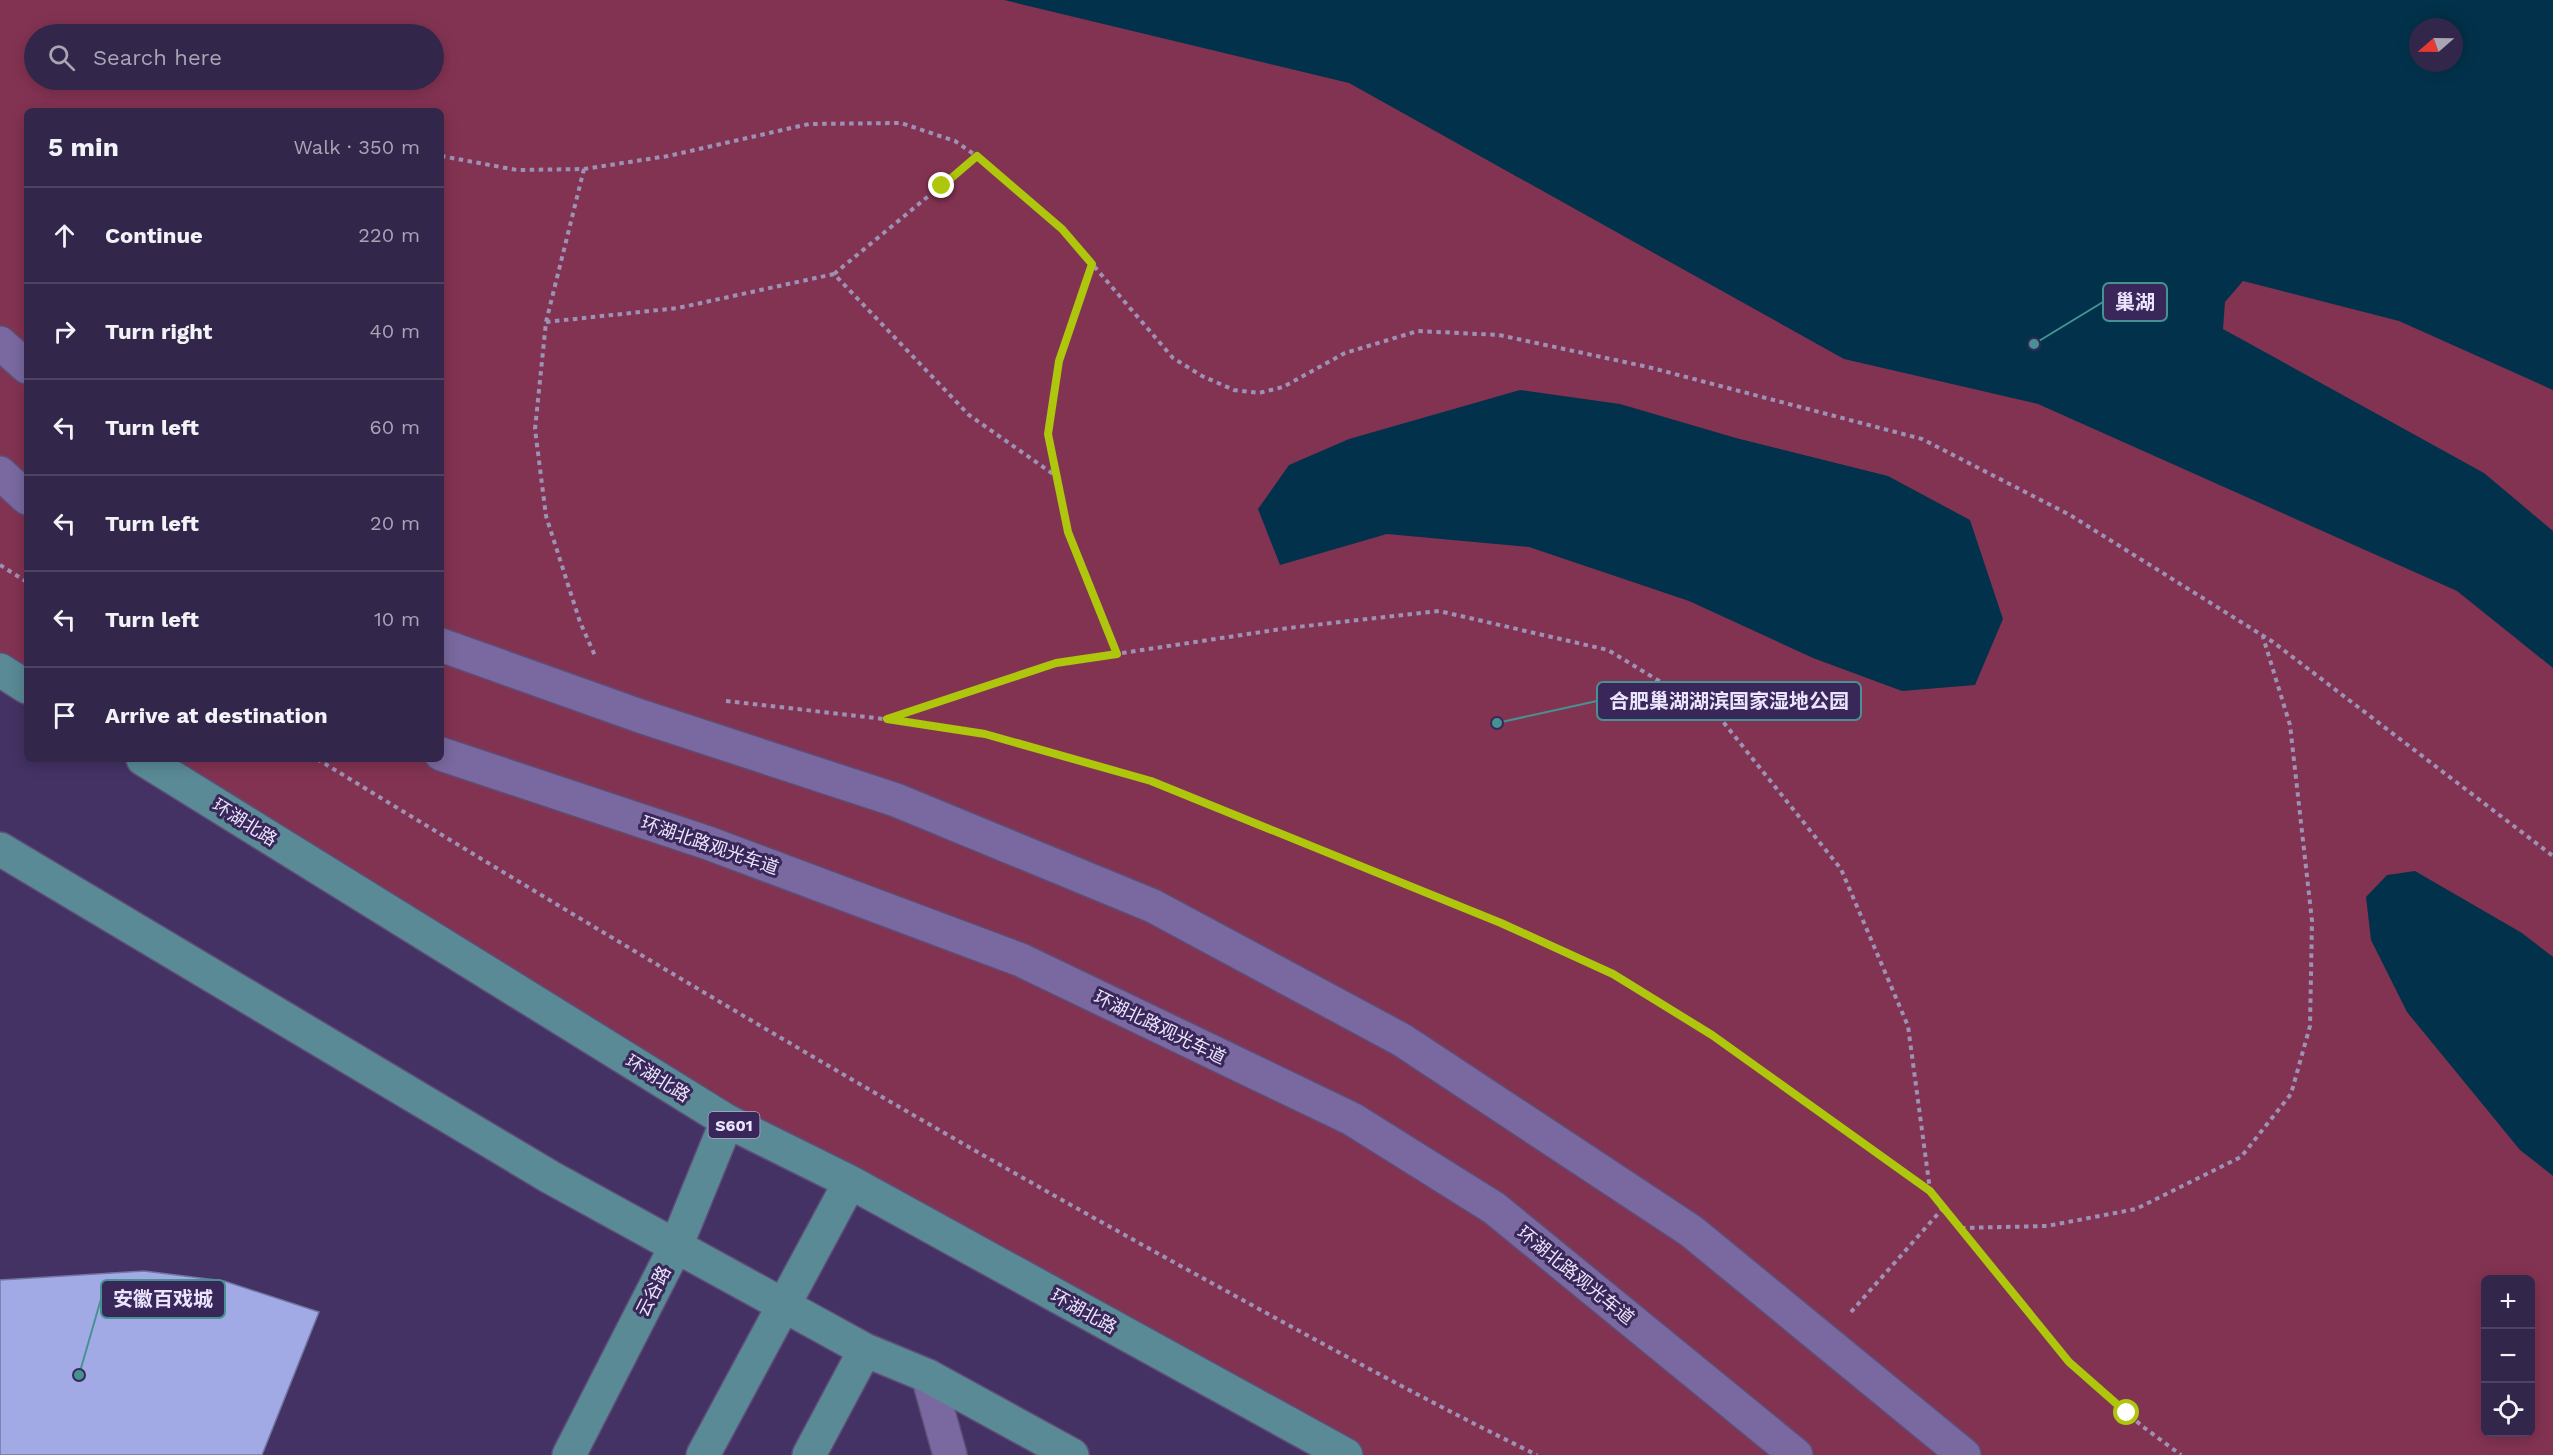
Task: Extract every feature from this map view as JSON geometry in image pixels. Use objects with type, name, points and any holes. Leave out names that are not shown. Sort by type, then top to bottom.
[{"type":"main road","points":[[0,670],[24,685]]},
{"type":"main road","name":"环湖北路","points":[[148,762],[727,1121],[850,1182],[1346,1455]]},
{"type":"main road","points":[[0,849],[540,1171],[865,1350],[927,1376],[1072,1455]]},
{"type":"main road","name":"云谷路","points":[[569,1455],[676,1246],[727,1121]]},
{"type":"main road","points":[[704,1455],[850,1182]]},
{"type":"main road","points":[[809,1455],[865,1350]]},
{"type":"street","points":[[0,343],[24,364]]},
{"type":"street","points":[[0,473],[24,495]]},
{"type":"street","points":[[444,646],[618,708],[896,800],[1153,906],[1402,1040],[1690,1231],[1964,1455]]},
{"type":"street","name":"环湖北路观光车道","points":[[444,755],[708,843],[1021,960],[1352,1119],[1494,1208],[1796,1455]]},
{"type":"street","points":[[927,1376],[950,1455]]},
{"type":"path","points":[[444,157],[517,170],[584,169],[668,156],[809,124],[901,123],[955,141],[977,156],[1062,229],[1173,358],[1202,376],[1234,390],[1259,393],[1283,387],[1345,353],[1418,331],[1500,335],[1648,367],[1922,439],[2070,514],[2263,636],[2553,856]]},
{"type":"path","points":[[546,322],[678,308],[834,274],[977,156]]},
{"type":"path","points":[[584,169],[546,322],[535,429],[546,516],[580,622],[618,708]]},
{"type":"path","points":[[1092,264],[1059,361],[1048,434],[1068,532],[1117,654]]},
{"type":"path","points":[[834,274],[969,415],[1056,476]]},
{"type":"path","points":[[0,566],[24,580]]},
{"type":"path","points":[[887,719],[1056,663],[1288,628],[1439,611],[1608,650],[1720,718],[1841,869],[1908,1026],[1930,1191]]},
{"type":"path","points":[[1961,1228],[2047,1226],[2136,1209],[2241,1157],[2291,1094],[2310,1026],[2312,921],[2290,725],[2263,636]]},
{"type":"path","points":[[719,700],[887,719],[985,734],[1151,781],[1501,923],[1613,974],[1712,1035],[1930,1191],[2069,1362],[2142,1426],[2181,1455]]},
{"type":"path","points":[[322,762],[621,944],[1032,1184],[1424,1400],[1537,1455]]},
{"type":"path","points":[[1825,1342],[1944,1207]]},
{"type":"shaded area","points":[[0,0],[2553,0],[2553,1455],[1346,1455],[850,1182],[148,762],[444,762],[444,108],[24,108],[24,685],[0,670]]},
{"type":"water","points":[[1004,0],[2553,0],[2553,390],[2399,321],[2243,281],[2225,302],[2223,329],[2484,473],[2553,531],[2553,668],[2457,591],[2038,404],[1844,359],[1349,83]]},
{"type":"water","points":[[1520,390],[1620,404],[1736,438],[1888,476],[1970,520],[2003,619],[1975,685],[1902,691],[1813,658],[1689,601],[1529,547],[1387,534],[1280,565],[1258,509],[1289,465],[1349,439]]},
{"type":"water","points":[[2415,871],[2522,933],[2553,957],[2553,1176],[2520,1150],[2407,1012],[2371,940],[2366,897],[2387,875]]},
{"type":"building","points":[[144,1271],[224,1281],[319,1312],[262,1455],[0,1455],[0,1280]]},
{"type":"place","name":"巢湖","points":[[2034,344]]},
{"type":"place","name":"合肥巢湖湖滨国家湿地公园","points":[[1497,723]]},
{"type":"place","name":"安徽百戏城","points":[[79,1375]]},
{"type":"route","points":[[942,186],[977,156],[1062,229],[1092,264],[1059,361],[1048,434],[1068,532],[1117,654],[1056,663],[887,719],[985,734],[1151,781],[1501,923],[1613,974],[1712,1035],[1930,1191],[2069,1362],[2127,1413]]}]
